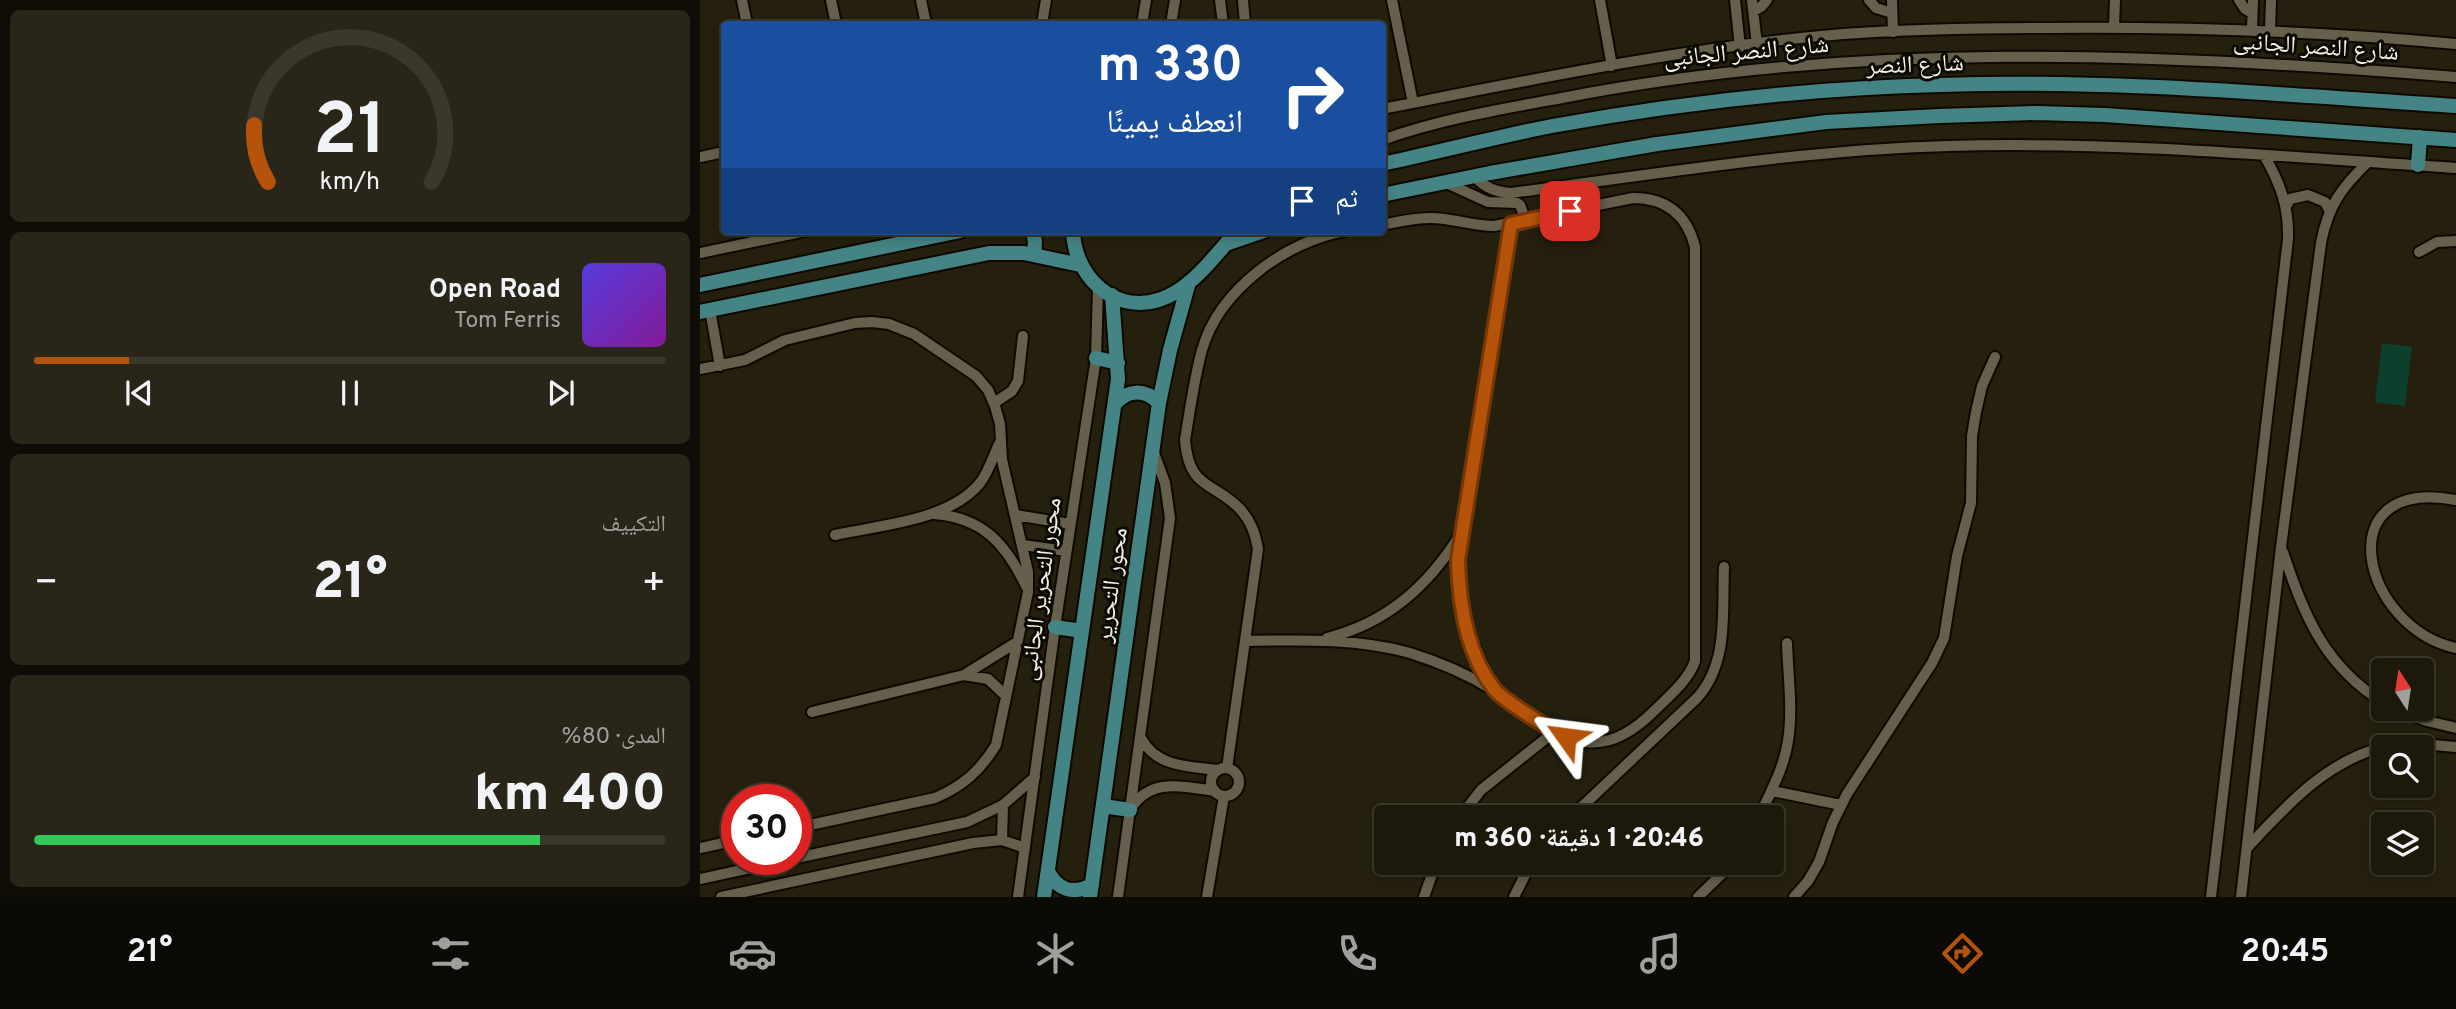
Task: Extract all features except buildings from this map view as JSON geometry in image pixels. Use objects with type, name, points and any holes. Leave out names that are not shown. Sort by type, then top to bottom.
[{"type":"main road","name":"شارع النصر","points":[[1386,163],[1483,140],[1619,115],[1757,97],[1882,87],[1996,83],[2109,85],[2456,106]]},
{"type":"main road","points":[[1386,194],[1657,144],[1826,122],[1939,116],[2036,113],[2105,115],[2456,140]]},
{"type":"main road","points":[[2418,165],[2420,137]]},
{"type":"main road","points":[[700,285],[941,235]]},
{"type":"main road","points":[[1034,235],[1034,255]]},
{"type":"main road","points":[[1073,235],[1080,265],[1098,287],[1134,302],[1149,302],[1177,292],[1234,235]]},
{"type":"main road","points":[[1225,245],[1253,235]]},
{"type":"main road","points":[[705,311],[989,253],[1034,255],[1080,265]]},
{"type":"main road","name":"محور التحرير","points":[[1091,891],[1159,403],[1189,282]]},
{"type":"main road","name":"محور التحرير","points":[[1044,897],[1115,404],[1118,363],[1112,295]]},
{"type":"main road","points":[[1096,359],[1118,363]]},
{"type":"main road","points":[[1115,404],[1128,393],[1136,392],[1145,393],[1159,403]]},
{"type":"main road","points":[[1055,627],[1082,631]]},
{"type":"main road","points":[[1103,806],[1130,810]]},
{"type":"main road","points":[[1048,871],[1052,879],[1066,890],[1091,891]]},
{"type":"street","points":[[741,0],[746,21]]},
{"type":"street","points":[[831,0],[835,21]]},
{"type":"street","points":[[921,0],[925,21]]},
{"type":"street","points":[[1042,21],[1046,0]]},
{"type":"street","points":[[1142,21],[1146,0]]},
{"type":"street","points":[[1172,21],[1175,0]]},
{"type":"street","points":[[1220,0],[1223,21]]},
{"type":"street","points":[[1243,0],[1245,21]]},
{"type":"street","points":[[1392,0],[1413,103]]},
{"type":"street","points":[[1600,0],[1612,66]]},
{"type":"street","points":[[1735,0],[1740,47]]},
{"type":"street","points":[[1757,45],[1753,5],[1760,8],[1767,0]]},
{"type":"street","points":[[1869,0],[1876,8],[1892,13]]},
{"type":"street","points":[[1892,0],[1893,32]]},
{"type":"street","points":[[2239,0],[2245,9],[2252,13]]},
{"type":"street","points":[[2252,30],[2253,0]]},
{"type":"street","points":[[2270,30],[2271,0]]},
{"type":"street","points":[[2114,27],[2116,1]]},
{"type":"street","points":[[1386,108],[1612,66],[1842,34],[2114,27],[2270,30],[2456,44]]},
{"type":"street","name":"شارع النصر الجانبى","points":[[1386,139],[1411,130],[1610,88],[1723,72],[1823,64],[1961,58],[2117,57],[2279,63],[2456,77]]},
{"type":"street","points":[[1474,176],[1487,187],[1503,193],[1794,156],[1997,144],[2102,146],[2456,167]]},
{"type":"street","points":[[700,157],[721,153]]},
{"type":"street","points":[[2211,897],[2288,239],[2287,205],[2282,189],[2264,155]]},
{"type":"street","points":[[2241,897],[2281,547],[2321,243],[2329,209],[2338,194],[2368,162]]},
{"type":"street","points":[[1444,182],[1488,202],[1517,203],[1526,221]]},
{"type":"street","points":[[1549,216],[1547,200],[1567,186]]},
{"type":"street","points":[[2287,205],[2290,200],[2308,194],[2325,202],[2329,209]]},
{"type":"street","points":[[1246,640],[1316,640],[1368,645],[1409,653],[1439,663],[1495,691],[1554,732],[1592,741],[1606,740],[1631,731],[1642,723],[1686,678],[1695,660],[1695,261],[1692,233],[1685,220],[1675,209],[1662,202],[1633,198],[1511,224],[1479,226],[1424,218],[1386,224]]},
{"type":"street","points":[[1495,691],[1471,641],[1463,614],[1458,560],[1511,224]]},
{"type":"street","points":[[700,253],[787,235]]},
{"type":"street","points":[[1219,794],[1212,788],[1211,778],[1222,769],[1246,640],[1258,549],[1255,533],[1248,519],[1238,507],[1199,479],[1186,454],[1185,440],[1203,348],[1228,302],[1265,266],[1287,251],[1330,235]]},
{"type":"street","points":[[2419,251],[2437,242],[2456,241]]},
{"type":"street","name":"محور التحرير الجانبى","points":[[1018,897],[1066,551],[1096,359],[1098,287]]},
{"type":"street","points":[[705,311],[720,366]]},
{"type":"street","points":[[700,369],[745,360],[785,340],[855,323],[872,322],[889,324],[914,334],[976,376],[994,403],[1006,481],[1028,572],[1028,592],[996,745],[971,778],[954,790],[935,798],[812,825]]},
{"type":"street","points":[[994,403],[1012,391],[1018,381],[1023,336]]},
{"type":"street","points":[[1794,897],[1819,862],[1841,805],[1932,663],[1944,638],[1957,556],[1971,503],[1972,436],[1976,412],[1982,386],[1995,356]]},
{"type":"street","points":[[970,521],[965,512],[966,502],[982,480],[1000,442]]},
{"type":"street","points":[[1118,897],[1170,518],[1165,483],[1153,450]]},
{"type":"street","points":[[982,480],[999,478],[1006,481]]},
{"type":"street","points":[[835,535],[932,514],[953,506],[971,493]]},
{"type":"street","points":[[2456,500],[2423,497],[2394,506],[2381,515],[2370,543],[2378,583],[2400,616],[2415,630],[2456,648]]},
{"type":"street","points":[[932,514],[970,521],[999,541],[1014,561],[1028,592]]},
{"type":"street","points":[[1015,515],[1070,524]]},
{"type":"street","points":[[1316,640],[1342,634],[1390,611],[1412,595],[1431,576],[1461,532]]},
{"type":"street","points":[[999,541],[1011,543],[1017,539],[1066,551]]},
{"type":"street","points":[[2281,547],[2304,614],[2328,654],[2371,694]]},
{"type":"street","points":[[1584,805],[1697,698],[1711,681],[1721,650],[1724,567]]},
{"type":"street","points":[[812,712],[964,675],[1017,642]]},
{"type":"street","points":[[1765,805],[1785,756],[1790,729],[1787,643]]},
{"type":"street","points":[[964,675],[988,679],[1006,696]]},
{"type":"street","points":[[2427,721],[2456,728]]},
{"type":"street","points":[[1469,805],[1481,790],[1554,732]]},
{"type":"street","points":[[1130,810],[1146,792],[1157,787],[1173,785],[1219,794],[1233,793],[1238,785],[1237,776],[1222,769],[1174,765],[1161,760],[1146,747],[1141,738]]},
{"type":"street","points":[[2434,745],[2456,747]]},
{"type":"street","points":[[2247,848],[2288,805],[2320,778],[2349,760],[2371,752]]},
{"type":"street","points":[[812,855],[967,822],[1003,805],[1035,777]]},
{"type":"street","points":[[1772,791],[1841,805]]},
{"type":"street","points":[[1207,897],[1219,794]]},
{"type":"street","points":[[1002,840],[1003,805]]},
{"type":"street","points":[[721,897],[973,843],[1002,840],[1025,848]]},
{"type":"street","points":[[700,848],[721,843]]},
{"type":"street","points":[[700,879],[721,875]]},
{"type":"street","points":[[1424,897],[1432,875]]},
{"type":"street","points":[[1514,897],[1525,875]]},
{"type":"street","points":[[1698,897],[1721,875]]},
{"type":"green space","points":[[2382,343],[2412,347],[2405,406],[2375,402]]},
{"type":"route","points":[[1566,737],[1554,732],[1495,691],[1481,667],[1463,614],[1458,560],[1511,224],[1570,211]]}]
